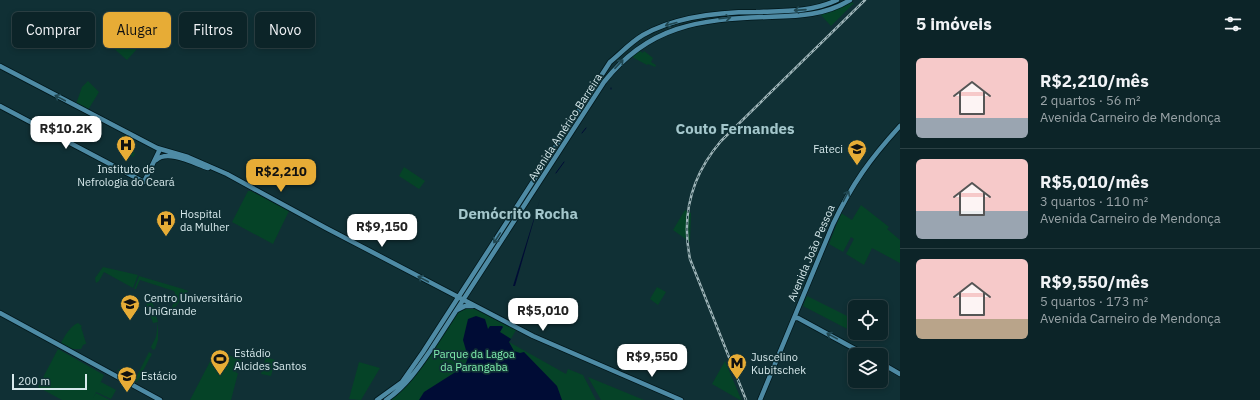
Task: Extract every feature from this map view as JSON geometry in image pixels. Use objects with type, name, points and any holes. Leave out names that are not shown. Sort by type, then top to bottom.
[{"type":"main road","name":"Avenida Américo Barreira","points":[[377,400],[402,382],[610,62],[638,38],[670,24],[724,12],[810,9],[837,0]]},
{"type":"main road","name":"Avenida Américo Barreira","points":[[386,400],[398,392],[408,381],[456,311],[604,82],[623,59],[647,41],[672,30],[722,18],[817,13],[842,5],[850,0]]},
{"type":"main road","points":[[757,17],[758,14],[765,11]]},
{"type":"main road","points":[[0,66],[134,137],[160,149],[188,157],[227,174],[474,306],[560,349],[681,400]]},
{"type":"main road","points":[[0,106],[144,182],[160,149]]},
{"type":"main road","name":"Avenida João Pessoa","points":[[760,400],[845,198],[871,159],[900,126]]},
{"type":"main road","points":[[155,161],[161,156],[173,156],[221,173],[289,209],[292,213]]},
{"type":"main road","points":[[456,311],[465,306],[474,306]]},
{"type":"main road","points":[[0,313],[160,400]]},
{"type":"main road","points":[[0,316],[156,400]]},
{"type":"main road","points":[[794,318],[798,318],[853,348]]},
{"type":"main road","points":[[888,367],[900,374]]},
{"type":"green space","points":[[851,1],[855,5],[853,4],[831,26],[820,14],[841,8]]},
{"type":"green space","points":[[113,48],[136,48],[137,49],[127,60]]},
{"type":"green space","points":[[640,51],[643,53],[644,51],[653,58],[651,62],[656,65],[655,67],[648,64],[647,65],[632,56]]},
{"type":"green space","points":[[88,81],[99,92],[88,110],[76,104],[82,87]]},
{"type":"green space","points":[[123,135],[135,140],[130,150],[135,153],[133,157],[117,147]]},
{"type":"green space","points":[[404,167],[425,181],[419,189],[399,176]]},
{"type":"green space","points":[[248,191],[251,191],[289,211],[273,244],[232,222]]},
{"type":"green space","points":[[861,205],[889,227],[887,229],[900,240],[900,263],[872,248],[864,265],[846,254],[854,239],[851,237],[843,252],[829,244],[841,213],[852,220]]},
{"type":"green space","points":[[685,210],[691,213],[690,242],[673,230]]},
{"type":"green space","points":[[103,267],[138,275],[133,288],[104,272],[99,281],[96,283],[95,278]]},
{"type":"green space","points":[[139,276],[188,291],[183,300],[180,301],[173,310],[172,307],[176,296],[174,291],[140,280],[136,289],[134,289]]},
{"type":"green space","points":[[657,287],[666,292],[658,305],[650,299]]},
{"type":"green space","points":[[807,296],[848,316],[848,329],[803,306]]},
{"type":"green space","points":[[152,301],[158,322],[153,323],[146,303]]},
{"type":"green space","name":"Parque da Lagoa da Parangaba","points":[[462,308],[473,308],[516,330],[509,342],[566,374],[568,369],[583,375],[596,400],[389,400],[409,383]]},
{"type":"green space","points":[[158,322],[158,340],[155,349],[153,350],[151,347],[156,337]]},
{"type":"green space","points":[[78,323],[82,326],[81,327],[87,343],[83,345],[81,349],[71,349],[61,343],[70,329]]},
{"type":"green space","points":[[58,349],[104,375],[99,386],[101,382],[116,390],[111,399],[96,392],[93,398],[96,393],[110,400],[62,400],[38,387]]},
{"type":"green space","name":"Estádio Alcides Santos","points":[[216,350],[241,360],[236,373],[238,373],[231,400],[190,400]]},
{"type":"green space","points":[[149,352],[152,354],[137,382],[120,375],[118,369],[136,378]]},
{"type":"green space","points":[[266,357],[275,360],[271,376],[261,374]]},
{"type":"green space","points":[[725,361],[741,399],[740,400],[712,384]]},
{"type":"green space","points":[[359,362],[380,368],[361,400],[349,399]]},
{"type":"green space","points":[[588,377],[644,400],[601,400]]},
{"type":"water","points":[[540,199],[515,286],[513,286]]},
{"type":"water","points":[[476,316],[485,319],[488,329],[490,326],[502,326],[503,327],[500,332],[511,339],[509,342],[514,351],[520,353],[524,352],[557,386],[562,400],[419,400],[424,392],[465,366],[468,357],[463,340],[468,319]]},
{"type":"waterway","points":[[582,133],[586,128]]},
{"type":"waterway","points":[[556,173],[564,162]]},
{"type":"railway","points":[[746,400],[690,259],[687,227],[691,196],[703,168],[721,141],[865,0]]},
{"type":"place","name":"Instituto de Nefrologia do Ceará","points":[[126,162]]},
{"type":"place","name":"Fateci","points":[[857,166]]},
{"type":"place","name":"Hospital da Mulher","points":[[166,237]]},
{"type":"place","name":"Centro Universitário UniGrande","points":[[130,321]]},
{"type":"place","name":"Estádio Alcides Santos","points":[[220,376]]},
{"type":"place","name":"Juscelino Kubitschek","points":[[737,380]]},
{"type":"place","name":"Estácio","points":[[127,393]]},
{"type":"district","name":"Couto Fernandes","points":[[735,129]]},
{"type":"district","name":"Demócrito Rocha","points":[[518,214]]}]
